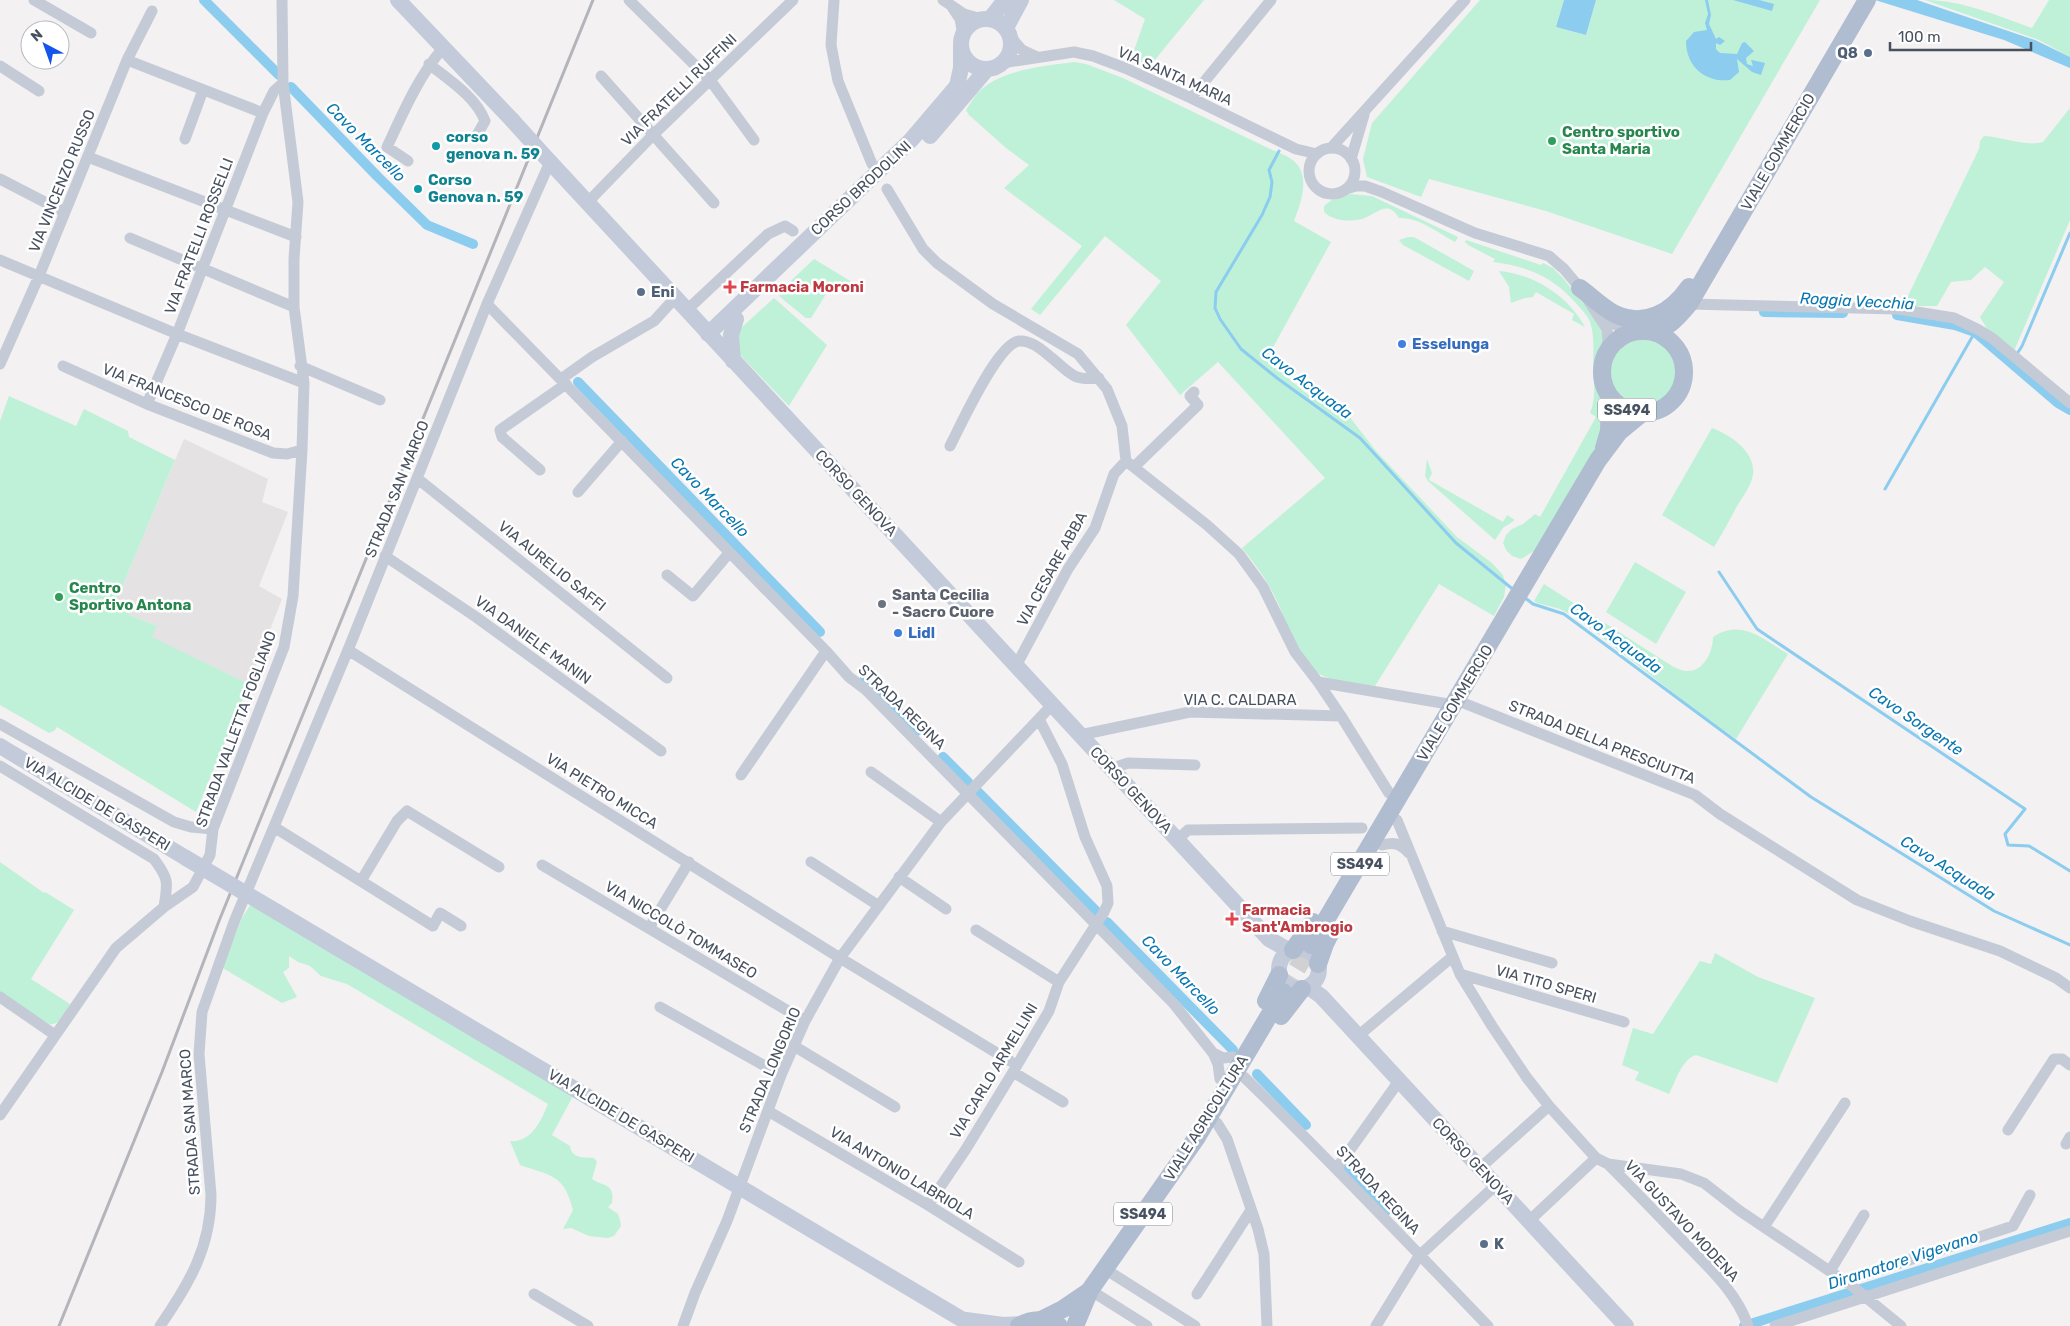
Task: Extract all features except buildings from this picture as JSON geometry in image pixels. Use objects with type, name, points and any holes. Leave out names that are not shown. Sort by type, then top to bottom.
[{"type":"main road","name":"CORSO GENOVA","points":[[398,0],[513,121],[1269,939],[1286,960],[1288,986],[1313,983]]},
{"type":"main road","points":[[994,66],[975,66],[966,58],[962,41],[970,25],[986,19],[1005,0]]},
{"type":"main road","name":"CORSO BRODOLINI","points":[[711,336],[919,148],[1010,50],[1008,31],[1021,0]]},
{"type":"main road","name":"VIALE COMMERCIO","points":[[1311,945],[1460,704],[1606,444],[1609,431],[1610,398],[1602,376],[1604,360],[1608,350],[1616,342],[1642,332],[1661,330],[1673,323],[1689,304],[1867,0]]},
{"type":"main road","points":[[986,19],[999,22],[1008,31]]},
{"type":"main road","name":"CORSO BRODOLINI","points":[[733,316],[911,140],[936,111],[960,80],[962,41]]},
{"type":"main road","points":[[1583,292],[1614,314],[1633,320],[1651,318],[1666,310],[1684,294],[1722,238],[1741,215]]},
{"type":"main road","name":"VIALE COMMERCIO","points":[[1598,460],[1619,432],[1641,414],[1656,412],[1675,399],[1685,378],[1682,356],[1682,326],[1689,304]]},
{"type":"main road","points":[[689,313],[713,317],[733,316],[731,335],[733,361]]},
{"type":"main road","points":[[1642,332],[1669,340],[1682,356]]},
{"type":"main road","name":"SS494","points":[[1610,398],[1624,409],[1641,414]]},
{"type":"main road","points":[[1180,1160],[1192,1126],[1233,1057],[1286,960],[1311,925],[1418,746],[1460,704]]},
{"type":"main road","points":[[1180,1160],[1208,1136],[1284,1011],[1313,983],[1329,935],[1397,820],[1460,704]]},
{"type":"main road","name":"VIA ALCIDE DE GASPERI","points":[[3,749],[969,1323],[1020,1325]]},
{"type":"main road","name":"CORSO GENOVA","points":[[1286,960],[1305,950],[1311,953],[1313,983],[1399,1081],[1626,1326]]},
{"type":"main road","name":"VIALE AGRICOLTURA","points":[[1075,1326],[1090,1290],[1207,1120],[1283,992]]},
{"type":"main road","name":"VIALE AGRICOLTURA","points":[[1020,1325],[1031,1320],[1041,1320],[1063,1309],[1090,1290]]},
{"type":"main road","points":[[1041,1320],[1058,1326]]},
{"type":"street","points":[[34,0],[91,33]]},
{"type":"street","name":"STRADA VALLETTA FOGLIANO","points":[[0,1115],[116,948],[164,907],[193,887],[210,855],[213,829],[284,647],[293,596],[304,383],[300,366],[294,307],[294,259],[298,202],[283,83],[282,0]]},
{"type":"street","points":[[629,0],[710,80],[754,140]]},
{"type":"street","points":[[834,0],[831,45],[838,81],[872,164]]},
{"type":"street","points":[[1191,98],[1271,0]]},
{"type":"street","points":[[1310,164],[1317,154],[1332,148],[1465,0]]},
{"type":"street","name":"VIA FRATELLI RUFFINI","points":[[587,202],[788,2]]},
{"type":"street","points":[[946,2],[964,14],[986,19]]},
{"type":"street","points":[[946,2],[960,19],[962,41]]},
{"type":"street","name":"VIA VINCENZO RUSSO","points":[[0,364],[39,276],[127,60],[152,11]]},
{"type":"street","points":[[1008,31],[1022,50],[1037,57]]},
{"type":"street","points":[[408,161],[387,147],[412,94],[430,64],[443,48]]},
{"type":"street","name":"VIA SANTA MARIA","points":[[994,66],[1074,52],[1093,56],[1125,68],[1191,98],[1296,149],[1317,154]]},
{"type":"street","points":[[127,60],[263,114]]},
{"type":"street","points":[[430,64],[464,93],[482,114],[485,121],[477,135]]},
{"type":"street","points":[[0,66],[38,91]]},
{"type":"street","points":[[601,76],[714,203]]},
{"type":"street","name":"VIA FRATELLI ROSSELLI","points":[[147,404],[177,334],[263,114],[274,91],[283,83]]},
{"type":"street","points":[[185,139],[203,90]]},
{"type":"street","points":[[1346,189],[1354,178],[1353,161],[1366,111]]},
{"type":"street","name":"VIA SANTA MARIA","points":[[1332,148],[1339,149],[1353,161],[1360,174],[1382,192]]},
{"type":"street","name":"VIA SANTA MARIA","points":[[1296,149],[1310,164],[1310,179],[1313,185],[1320,191],[1338,194],[1356,186],[1365,186],[1475,234],[1549,256],[1564,269],[1613,325],[1622,330],[1642,332]]},
{"type":"street","points":[[88,157],[296,237]]},
{"type":"street","name":"STRADA SAN MARCO","points":[[160,1326],[193,1275],[204,1248],[211,1217],[211,1195],[199,1054],[202,1012],[234,922],[348,650],[487,304],[550,162]]},
{"type":"street","points":[[0,179],[64,212]]},
{"type":"street","points":[[887,189],[923,249],[937,263],[993,304],[1078,354],[1099,378],[1107,389],[1122,426],[1130,464],[1207,525],[1239,554],[1263,587],[1295,652],[1341,716],[1389,793]]},
{"type":"street","points":[[689,313],[768,234],[785,226],[793,231]]},
{"type":"street","points":[[130,238],[294,307]]},
{"type":"street","points":[[0,260],[177,334],[304,383]]},
{"type":"street","name":"VIA SANTA MARIA","points":[[1583,292],[1607,330],[1608,340],[1604,360]]},
{"type":"street","points":[[540,470],[502,437],[500,430],[592,357],[654,321],[675,298]]},
{"type":"street","name":"STRADA REGINA","points":[[487,304],[564,381],[849,677],[865,689],[1174,1004],[1213,1053],[1218,1064],[1220,1079]]},
{"type":"street","points":[[1689,304],[1898,309],[1954,318],[1977,329],[2015,357],[2070,403]]},
{"type":"street","points":[[950,446],[990,370],[1003,351],[1017,341],[1027,341],[1038,347],[1073,377],[1099,378]]},
{"type":"street","name":"VIA FRANCESCO DE ROSA","points":[[63,366],[147,404],[273,453],[287,454],[302,450]]},
{"type":"street","points":[[300,366],[380,400]]},
{"type":"street","name":"VIA CESARE ABBA","points":[[1016,666],[1068,568],[1095,528],[1114,474],[1130,464],[1198,405],[1190,396],[1194,392]]},
{"type":"street","points":[[578,492],[622,441]]},
{"type":"street","name":"VIA AURELIO SAFFI","points":[[418,479],[667,678]]},
{"type":"street","points":[[667,575],[693,596],[729,553]]},
{"type":"street","name":"VIA DANIELE MANIN","points":[[385,556],[476,617],[661,751]]},
{"type":"street","name":"VIA PIETRO MICCA","points":[[348,650],[1012,1066],[1063,1102]]},
{"type":"street","points":[[741,775],[826,651]]},
{"type":"street","name":"STRADA DELLA PRESCIUTTA","points":[[1318,682],[1460,704],[1695,795],[1720,814],[1857,900],[1910,921],[2000,951],[2056,978],[2070,988]]},
{"type":"street","name":"STRADA LONGORIO","points":[[683,1326],[695,1292],[740,1186],[781,1075],[805,1021],[840,958],[941,822],[1052,705]]},
{"type":"street","name":"VIA C. CALDARA","points":[[1080,735],[1190,712],[1341,716]]},
{"type":"street","name":"VIA CARLO ARMELLINI","points":[[928,1205],[966,1149],[1012,1066],[1049,1011],[1059,982],[1107,907],[1107,886],[1085,837],[1062,764],[1039,719]]},
{"type":"street","points":[[0,724],[174,822],[192,828],[213,829]]},
{"type":"street","points":[[1113,770],[1128,763],[1195,765]]},
{"type":"street","points":[[0,766],[154,859],[164,872],[168,884],[164,907]]},
{"type":"street","points":[[871,772],[941,822]]},
{"type":"street","points":[[361,881],[397,821],[407,812],[499,867]]},
{"type":"street","points":[[1397,820],[1460,974],[1492,1026],[1549,1106],[1596,1158],[1608,1164],[1681,1174],[1704,1183],[1764,1227],[1849,1284],[1901,1326]]},
{"type":"street","points":[[274,827],[432,926],[440,913],[461,926]]},
{"type":"street","points":[[1177,840],[1188,830],[1362,828]]},
{"type":"street","points":[[1382,845],[1396,843],[1410,853]]},
{"type":"street","points":[[649,928],[689,862]]},
{"type":"street","points":[[810,862],[879,906]]},
{"type":"street","name":"VIA NICCOLÒ TOMMASEO","points":[[542,865],[805,1021]]},
{"type":"street","points":[[899,878],[946,909]]},
{"type":"street","points":[[976,930],[1059,982]]},
{"type":"street","points":[[1442,931],[1552,963]]},
{"type":"street","points":[[1358,1036],[1452,957]]},
{"type":"street","name":"VIA TITO SPERI","points":[[1460,974],[1624,1022]]},
{"type":"street","points":[[0,998],[55,1035]]},
{"type":"street","points":[[660,1007],[781,1075]]},
{"type":"street","points":[[794,1046],[895,1107]]},
{"type":"street","points":[[1213,1053],[1223,1058],[1233,1057]]},
{"type":"street","points":[[2008,1130],[2054,1059],[2062,1059],[2070,1064]]},
{"type":"street","name":"STRADA REGINA","points":[[1244,1077],[1337,1168],[1419,1256],[1488,1326]]},
{"type":"street","points":[[1337,1168],[1399,1081]]},
{"type":"street","points":[[1764,1227],[1845,1103]]},
{"type":"street","points":[[1480,1168],[1549,1106]]},
{"type":"street","name":"VIA ANTONIO LABRIOLA","points":[[768,1111],[928,1205],[1018,1262]]},
{"type":"street","points":[[1217,1123],[1227,1138],[1258,1229],[1264,1254],[1266,1326]]},
{"type":"street","points":[[1529,1221],[1596,1158]]},
{"type":"street","name":"VIA GUSTAVO MODENA","points":[[1608,1164],[1714,1273],[1730,1293],[1746,1322]]},
{"type":"street","points":[[1376,1326],[1419,1256],[1496,1185]]},
{"type":"street","points":[[1849,1284],[2013,1226],[2030,1195]]},
{"type":"street","points":[[1196,1294],[1251,1210]]},
{"type":"street","points":[[1830,1271],[1864,1216]]},
{"type":"street","points":[[1775,1326],[1863,1296],[2070,1231]]},
{"type":"street","points":[[1105,1268],[1195,1326]]},
{"type":"street","points":[[1090,1290],[1147,1326]]},
{"type":"street","points":[[534,1294],[588,1326]]},
{"type":"shaded area","points":[[184,439],[268,479],[262,502],[288,512],[259,586],[282,599],[249,684],[151,637],[157,626],[130,615],[115,604]]},
{"type":"green space","points":[[1114,0],[1204,0],[1149,67],[1130,62],[1145,19]]},
{"type":"green space","name":"Centro sportivo Santa Maria","points":[[1480,0],[1564,0],[1556,27],[1586,35],[1596,0],[1820,0],[1672,254],[1546,211],[1429,179],[1421,197],[1367,177],[1363,159],[1372,123]]},
{"type":"green space","points":[[1925,0],[1966,6],[2032,28],[2049,0],[2070,0],[2070,57],[2039,40]]},
{"type":"green space","points":[[1074,62],[1086,64],[1123,78],[1283,154],[1300,168],[1303,191],[1294,221],[1331,242],[1266,360],[1311,397],[1349,416],[1376,451],[1457,537],[1492,563],[1503,575],[1506,585],[1504,597],[1494,616],[1439,584],[1375,686],[1341,681],[1323,676],[1305,661],[1299,652],[1272,592],[1242,548],[1325,478],[1218,362],[1180,395],[1126,325],[1161,281],[1105,236],[1040,315],[1031,309],[1082,246],[1004,188],[1029,165],[1006,148],[969,115],[966,110],[980,90],[1003,76],[1026,69]]},
{"type":"green space","points":[[2070,108],[2070,220],[2014,351],[1987,329],[1980,317],[2004,282],[1985,267],[1971,280],[1951,282],[1937,306],[1912,306],[1907,304],[1906,300],[1984,136],[2022,143],[2043,142]]},
{"type":"green space","points":[[1350,194],[1372,196],[1458,237],[1455,242],[1414,220],[1399,218],[1395,212],[1386,208],[1362,219],[1352,220],[1337,219],[1324,212],[1324,206],[1333,199],[1342,198]]},
{"type":"green space","points":[[1414,237],[1474,271],[1469,281],[1403,245],[1399,240]]},
{"type":"green space","points":[[1466,240],[1541,265],[1543,263],[1553,268],[1592,314],[1601,328],[1604,341],[1598,364],[1598,378],[1605,403],[1605,419],[1596,447],[1534,551],[1521,559],[1512,556],[1506,550],[1503,543],[1506,535],[1535,514],[1540,517],[1596,417],[1590,413],[1594,391],[1593,333],[1585,313],[1556,285],[1527,270],[1493,262],[1495,259],[1468,245],[1465,242]]},
{"type":"green space","points":[[814,259],[865,290],[863,294],[855,290],[854,293],[835,283],[831,286],[811,318],[806,318],[780,297],[779,292]]},
{"type":"green space","points":[[1499,271],[1525,277],[1549,288],[1560,296],[1585,327],[1572,320],[1574,314],[1536,292],[1533,297],[1511,303],[1509,287]]},
{"type":"green space","points":[[774,298],[827,345],[789,406],[738,353],[736,338],[740,329]]},
{"type":"green space","points":[[1643,340],[1656,343],[1666,350],[1673,360],[1676,373],[1673,386],[1666,396],[1656,403],[1643,406],[1630,403],[1620,396],[1613,386],[1610,373],[1613,360],[1620,350],[1630,343]]},
{"type":"green space","name":"Centro Sportivo Antona","points":[[9,396],[76,426],[84,409],[128,431],[129,437],[175,460],[115,604],[130,615],[157,626],[152,637],[249,684],[196,812],[57,727],[49,733],[0,705],[0,421]]},
{"type":"green space","points":[[1712,428],[1740,445],[1746,451],[1753,466],[1753,475],[1749,487],[1714,547],[1662,515]]},
{"type":"green space","points":[[1427,459],[1432,473],[1429,480],[1503,522],[1507,515],[1515,520],[1503,528],[1495,540],[1428,481],[1425,476]]},
{"type":"green space","points":[[1635,562],[1686,592],[1656,644],[1606,612]]},
{"type":"green space","points":[[1544,584],[1681,670],[1687,671],[1698,668],[1709,654],[1713,637],[1733,630],[1743,630],[1752,633],[1788,654],[1736,739],[1708,720],[1576,617],[1560,609],[1534,601]]},
{"type":"green space","points":[[0,862],[44,893],[74,910],[31,979],[70,1004],[62,1018],[56,1023],[49,1024],[0,992]]},
{"type":"green space","points":[[251,904],[573,1096],[552,1135],[570,1146],[576,1155],[594,1158],[597,1162],[592,1179],[608,1186],[612,1192],[612,1203],[608,1207],[618,1214],[620,1220],[621,1226],[614,1236],[608,1238],[589,1236],[571,1228],[563,1229],[573,1210],[565,1189],[555,1178],[520,1165],[510,1141],[517,1141],[529,1135],[538,1124],[548,1104],[347,984],[321,976],[310,966],[298,962],[289,956],[289,968],[283,972],[297,997],[282,1003],[221,967],[242,918]]},
{"type":"green space","points":[[1715,953],[1758,977],[1815,998],[1777,1083],[1696,1055],[1686,1061],[1669,1094],[1635,1080],[1639,1072],[1622,1065],[1633,1028],[1653,1034],[1700,961],[1711,964]]},
{"type":"water","points":[[1564,0],[1596,0],[1586,35],[1556,27]]},
{"type":"water","points":[[1705,0],[1708,0],[1711,15],[1709,24],[1716,39],[1719,37],[1725,41],[1720,45],[1716,43],[1716,49],[1720,53],[1737,54],[1742,43],[1745,42],[1754,51],[1746,58],[1747,64],[1753,66],[1751,60],[1765,63],[1761,75],[1752,72],[1737,59],[1739,72],[1730,80],[1713,79],[1694,66],[1687,50],[1686,41],[1694,32],[1707,30],[1705,23],[1708,14]]},
{"type":"water","points":[[1733,0],[1759,0],[1774,4],[1772,11]]},
{"type":"water","points":[[1875,0],[1917,0],[2035,40],[2070,57],[2070,68],[2004,40]]},
{"type":"waterway","name":"Cavo Marcello","points":[[204,0],[279,75]]},
{"type":"waterway","name":"Cavo Marcello","points":[[291,87],[427,225],[473,244]]},
{"type":"waterway","name":"Cavo Acquada","points":[[1279,151],[1269,170],[1272,182],[1270,197],[1262,215],[1216,292],[1215,308],[1220,319],[1241,349],[1277,378],[1360,438],[1456,543],[1515,591]]},
{"type":"waterway","points":[[2017,354],[2070,233]]},
{"type":"waterway","name":"Roggia Vecchia","points":[[1764,312],[1843,313]]},
{"type":"waterway","name":"Roggia Vecchia","points":[[1897,315],[1955,325],[1975,332],[2058,403],[2070,410]]},
{"type":"waterway","points":[[1885,489],[1975,332]]},
{"type":"waterway","name":"Cavo Marcello","points":[[578,382],[820,632]]},
{"type":"waterway","name":"Cavo Sorgente","points":[[1719,572],[1757,629],[2025,809],[2005,834],[2008,845],[2029,846],[2070,871]]},
{"type":"waterway","name":"Cavo Acquada","points":[[1524,597],[1533,604],[1564,614],[1811,797],[1994,911],[2070,945]]},
{"type":"waterway","name":"Roggia Vecchia","points":[[865,678],[917,731]]},
{"type":"waterway","name":"Cavo Marcello","points":[[943,757],[968,782]]},
{"type":"waterway","name":"Cavo Marcello","points":[[978,792],[1098,913]]},
{"type":"waterway","name":"Cavo Marcello","points":[[1107,922],[1233,1050]]},
{"type":"waterway","name":"Cavo Marcello","points":[[1257,1074],[1306,1125]]},
{"type":"waterway","name":"Cavo Marcello","points":[[1345,1165],[1386,1211]]},
{"type":"waterway","name":"Diramatore Vigevano","points":[[1744,1326],[2070,1223]]},
{"type":"tunnel","points":[[1283,992],[1311,945]]},
{"type":"railway","points":[[59,1326],[162,1072],[219,921],[593,0]]},
{"type":"place","name":"Q8","points":[[1868,53]]},
{"type":"place","name":"Centro sportivo Santa Maria","points":[[1552,141]]},
{"type":"place","name":"corso genova n. 59","points":[[436,146]]},
{"type":"place","name":"Corso Genova n. 59","points":[[418,189]]},
{"type":"place","name":"Farmacia Moroni","points":[[730,287]]},
{"type":"place","name":"Eni","points":[[641,292]]},
{"type":"place","name":"Esselunga","points":[[1402,344]]},
{"type":"place","name":"Centro Sportivo Antona","points":[[59,597]]},
{"type":"place","name":"Santa Cecilia - Sacro Cuore","points":[[882,604]]},
{"type":"place","name":"Lidl","points":[[898,633]]},
{"type":"place","name":"Farmacia Sant'Ambrogio","points":[[1232,919]]},
{"type":"place","name":"K","points":[[1484,1244]]}]
